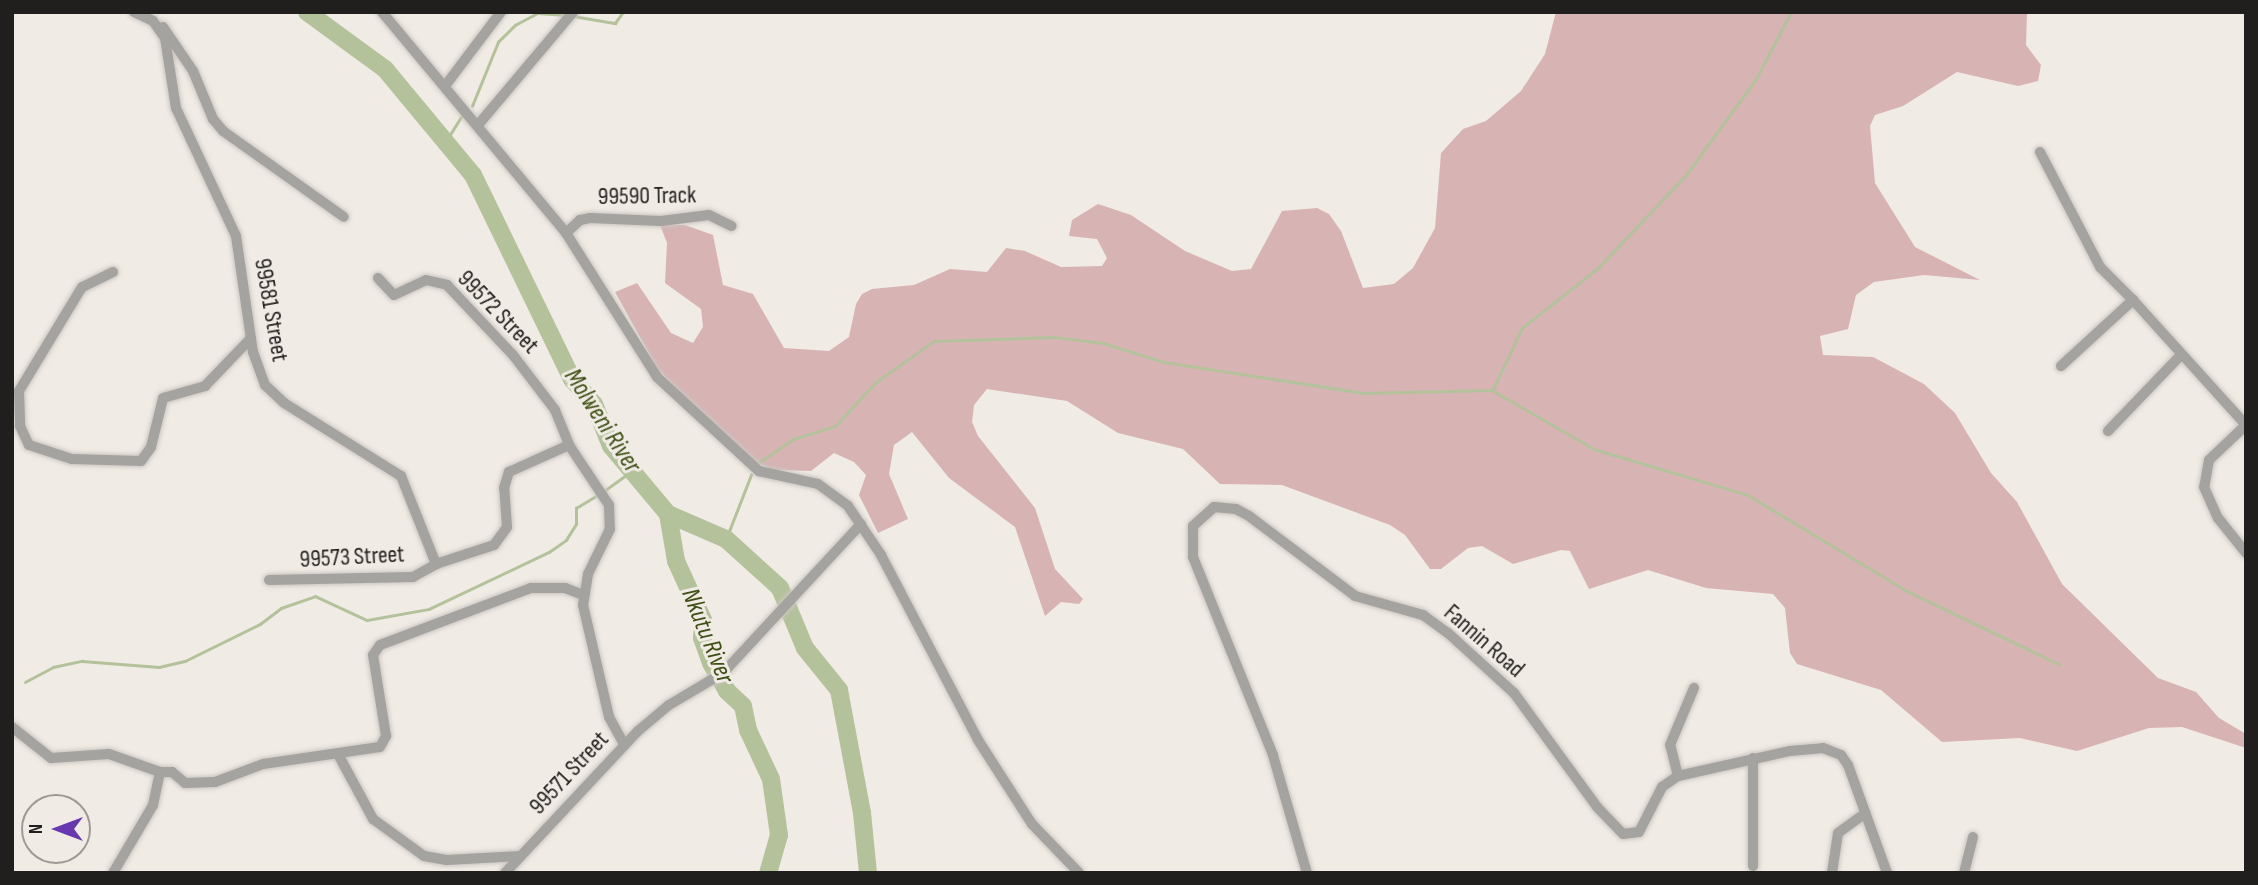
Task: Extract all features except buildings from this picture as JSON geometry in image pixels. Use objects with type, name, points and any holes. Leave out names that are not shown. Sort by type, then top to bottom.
[{"type":"street","points":[[134,12],[153,21],[177,45],[223,131],[344,217]]},
{"type":"street","points":[[382,12],[566,233],[640,356],[666,386],[743,460],[775,477],[818,484],[837,495],[861,524],[978,740],[1032,824],[1079,873]]},
{"type":"street","points":[[445,86],[501,12]]},
{"type":"street","points":[[478,125],[562,31],[573,12]]},
{"type":"street","name":"99581 Street","points":[[153,21],[167,44],[170,90],[181,123],[236,236],[251,338],[261,377],[272,393],[401,476],[436,564]]},
{"type":"street","points":[[2040,152],[2100,267],[2130,303],[2246,425],[2209,460],[2204,487],[2218,518],[2246,553]]},
{"type":"street","name":"99590 Track","points":[[566,233],[580,220],[590,218],[661,221],[709,215],[732,226]]},
{"type":"street","points":[[113,272],[82,287],[19,391],[20,426],[29,445],[72,459],[141,461],[151,447],[163,398],[205,386],[251,338]]},
{"type":"street","name":"99572 Street","points":[[378,278],[394,295],[426,280],[447,285],[525,370],[555,410],[569,445],[611,512],[610,529],[588,574],[583,595]]},
{"type":"street","points":[[2061,366],[2130,303]]},
{"type":"street","points":[[2108,431],[2181,355]]},
{"type":"street","name":"99573 Street","points":[[269,580],[413,577],[436,564],[499,542],[507,527],[504,488],[509,472],[569,445]]},
{"type":"street","name":"Fannin Road","points":[[1307,873],[1273,755],[1193,557],[1193,526],[1214,507],[1236,509],[1248,516],[1355,596],[1423,615],[1448,633],[1514,693],[1597,807],[1623,834],[1639,832],[1662,787],[1678,776]]},
{"type":"street","name":"99571 Street","points":[[505,873],[571,806],[624,744],[669,705],[719,676],[861,524]]},
{"type":"street","points":[[12,727],[51,758],[104,754],[160,772],[172,772],[181,782],[194,784],[225,779],[263,764],[339,756],[380,747],[386,741],[376,687],[376,649],[421,626],[474,612],[531,588],[565,588],[583,595],[609,717],[624,744]]},
{"type":"street","points":[[1694,688],[1670,745],[1678,776],[1810,748],[1833,751],[1848,765],[1887,873]]},
{"type":"street","points":[[339,756],[373,819],[424,856],[447,860],[520,856]]},
{"type":"street","points":[[1753,758],[1753,866]]},
{"type":"street","points":[[113,873],[153,805],[160,772]]},
{"type":"street","points":[[1832,873],[1838,833],[1866,813]]},
{"type":"street","points":[[1964,873],[1973,837]]},
{"type":"shaded area","points":[[1556,12],[2027,12],[2026,45],[2041,65],[2038,81],[2018,86],[1957,72],[1903,106],[1875,115],[1870,126],[1875,183],[1915,247],[1980,280],[1924,275],[1874,282],[1856,295],[1848,329],[1820,336],[1823,355],[1873,357],[1924,384],[1955,413],[1991,473],[2017,502],[2062,584],[2158,678],[2196,692],[2219,718],[2246,734],[2246,748],[2182,727],[2149,728],[2077,751],[2020,738],[1942,742],[1881,690],[1797,664],[1790,653],[1785,608],[1773,594],[1706,588],[1648,570],[1589,589],[1570,551],[1561,550],[1513,564],[1482,546],[1468,548],[1441,569],[1430,569],[1405,535],[1390,525],[1282,485],[1220,484],[1183,449],[1118,433],[1067,401],[987,389],[974,405],[972,422],[978,436],[1035,508],[1055,569],[1083,599],[1079,604],[1061,602],[1045,616],[1015,527],[949,478],[912,432],[894,445],[889,474],[908,519],[878,533],[859,495],[866,475],[854,462],[834,453],[811,471],[776,470],[753,462],[658,370],[615,292],[637,283],[671,333],[693,343],[703,327],[701,309],[665,283],[667,243],[660,225],[685,225],[713,235],[723,285],[753,294],[784,348],[829,351],[849,337],[856,304],[862,294],[872,289],[914,285],[950,269],[987,272],[1006,248],[1025,251],[1061,267],[1102,266],[1107,258],[1097,239],[1069,236],[1072,220],[1098,204],[1131,215],[1185,251],[1232,271],[1251,269],[1282,211],[1317,208],[1329,214],[1341,231],[1363,288],[1394,284],[1413,268],[1435,228],[1441,153],[1463,129],[1486,121],[1521,91],[1545,54]]},
{"type":"waterway","name":"Molweni River","points":[[307,12],[385,69],[473,175],[572,379],[594,404],[611,446],[668,514],[726,539],[780,588],[805,648],[839,690],[862,813],[868,873]]},
{"type":"waterway","points":[[573,16],[615,23],[623,12]]},
{"type":"waterway","points":[[1493,389],[1522,328],[1598,268],[1686,175],[1756,79],[1791,12]]},
{"type":"waterway","points":[[472,106],[498,42],[515,25],[538,13],[566,15]]},
{"type":"waterway","points":[[446,141],[461,117]]},
{"type":"waterway","points":[[758,463],[793,439],[835,426],[876,382],[934,341],[1054,337],[1103,343],[1164,362],[1364,393],[1492,390],[1594,449],[1748,495],[1907,591],[2059,664]]},
{"type":"waterway","points":[[604,491],[632,471]]},
{"type":"waterway","points":[[726,539],[751,475]]},
{"type":"waterway","points":[[25,682],[53,667],[82,661],[159,667],[185,661],[260,624],[281,608],[315,596],[367,620],[429,609],[549,552],[566,540],[576,524],[576,508],[599,494]]},
{"type":"waterway","name":"Nkutu River","points":[[668,514],[676,561],[703,620],[702,638],[711,663],[727,691],[743,706],[748,730],[771,779],[779,835],[768,873]]}]
